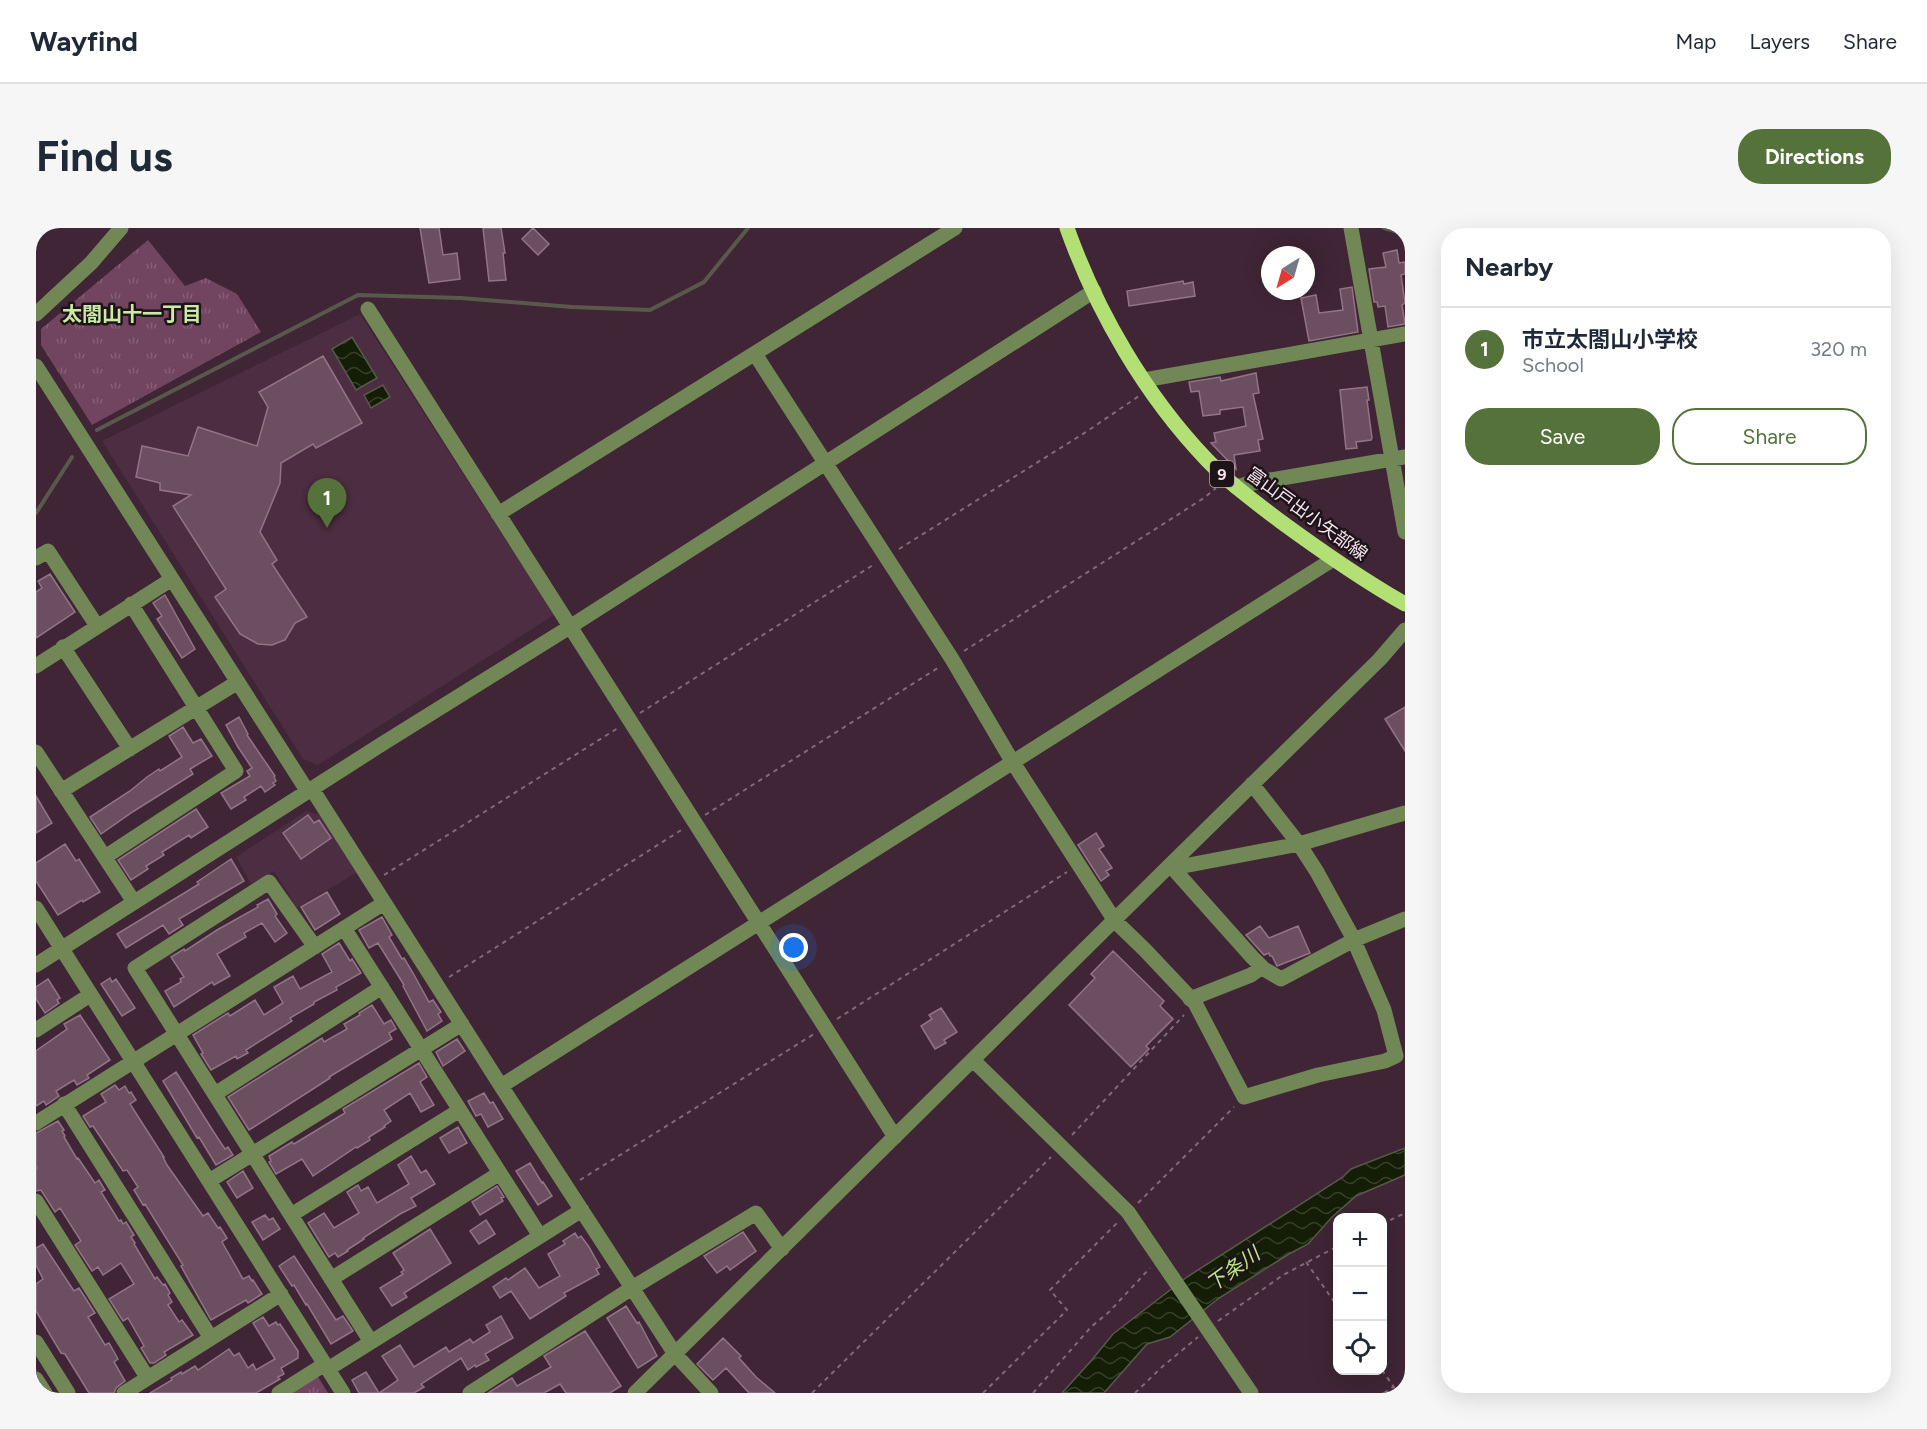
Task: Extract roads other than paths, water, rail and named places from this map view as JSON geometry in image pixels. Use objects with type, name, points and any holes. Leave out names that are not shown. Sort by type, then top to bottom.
[{"type":"main road","name":"富山戸出小矢部線","points":[[1067,228],[1078,257],[1113,329],[1147,385],[1207,459],[1232,483],[1332,560],[1405,604]]},
{"type":"street","points":[[36,314],[91,263],[121,228]]},
{"type":"street","points":[[498,514],[955,228]]},
{"type":"street","points":[[1351,228],[1372,340],[1399,458],[1405,531]]},
{"type":"street","points":[[36,965],[1094,291]]},
{"type":"street","points":[[368,309],[895,1137]]},
{"type":"street","points":[[1147,385],[1405,334]]},
{"type":"street","points":[[754,354],[952,659],[1012,761],[1115,921],[1193,1001],[1244,1097],[1318,1075],[1385,1061],[1396,1056],[1399,1047],[1354,940],[1317,872],[1299,844],[1252,784]]},
{"type":"street","points":[[36,366],[238,682],[372,883],[632,1288],[675,1353],[711,1393]]},
{"type":"street","points":[[1232,483],[1247,484],[1399,458]]},
{"type":"street","points":[[36,558],[48,551],[97,626]]},
{"type":"street","points":[[501,1086],[1332,560]]},
{"type":"street","points":[[36,666],[172,579]]},
{"type":"street","points":[[105,857],[236,771],[131,604]]},
{"type":"street","points":[[635,1393],[1380,659],[1405,630]]},
{"type":"street","points":[[63,647],[130,749]]},
{"type":"street","points":[[61,791],[238,682]]},
{"type":"street","points":[[36,752],[134,902]]},
{"type":"street","points":[[1171,866],[1299,844],[1405,813]]},
{"type":"street","points":[[1171,866],[1262,967],[1281,979],[1354,940],[1405,919]]},
{"type":"street","points":[[315,947],[269,882],[135,968],[371,1342]]},
{"type":"street","points":[[36,1123],[384,903]]},
{"type":"street","points":[[36,908],[343,1393]]},
{"type":"street","points":[[344,928],[540,1236]]},
{"type":"street","points":[[1193,1001],[1251,975],[1262,967]]},
{"type":"street","points":[[215,1095],[382,987]]},
{"type":"street","points":[[36,1030],[90,995]]},
{"type":"street","points":[[208,1181],[462,1024]]},
{"type":"street","points":[[974,1060],[1128,1212],[1251,1393]]},
{"type":"street","points":[[64,1104],[211,1338]]},
{"type":"street","points":[[291,1215],[460,1110]]},
{"type":"street","points":[[331,1279],[500,1173]]},
{"type":"street","points":[[36,1201],[147,1377]]},
{"type":"street","points":[[279,1393],[371,1342],[582,1210]]},
{"type":"street","points":[[470,1393],[632,1288],[756,1213],[782,1249]]},
{"type":"street","points":[[124,1393],[281,1294]]},
{"type":"street","points":[[36,1341],[68,1393]]},
{"type":"street","points":[[36,1379],[45,1393]]},
{"type":"water","points":[[352,337],[377,378],[356,390],[332,349]]},
{"type":"water","points":[[383,385],[390,397],[371,408],[364,395]]},
{"type":"water","name":"下条川","points":[[1405,1148],[1405,1175],[1356,1196],[1337,1213],[1333,1213],[1333,1216],[1308,1244],[1219,1298],[1170,1337],[1147,1344],[1104,1393],[1062,1393],[1113,1334],[1187,1277],[1343,1177],[1351,1169]]},
{"type":"waterway","points":[[97,430],[358,295],[461,298],[572,307],[650,310],[704,282],[748,228]]},
{"type":"waterway","points":[[1384,228],[1405,234]]},
{"type":"waterway","points":[[36,513],[72,457]]},
{"type":"place","name":"市立太閤山小学校","points":[[327,528]]},
{"type":"district","name":"太閤山十一丁目","points":[[132,314]]}]
